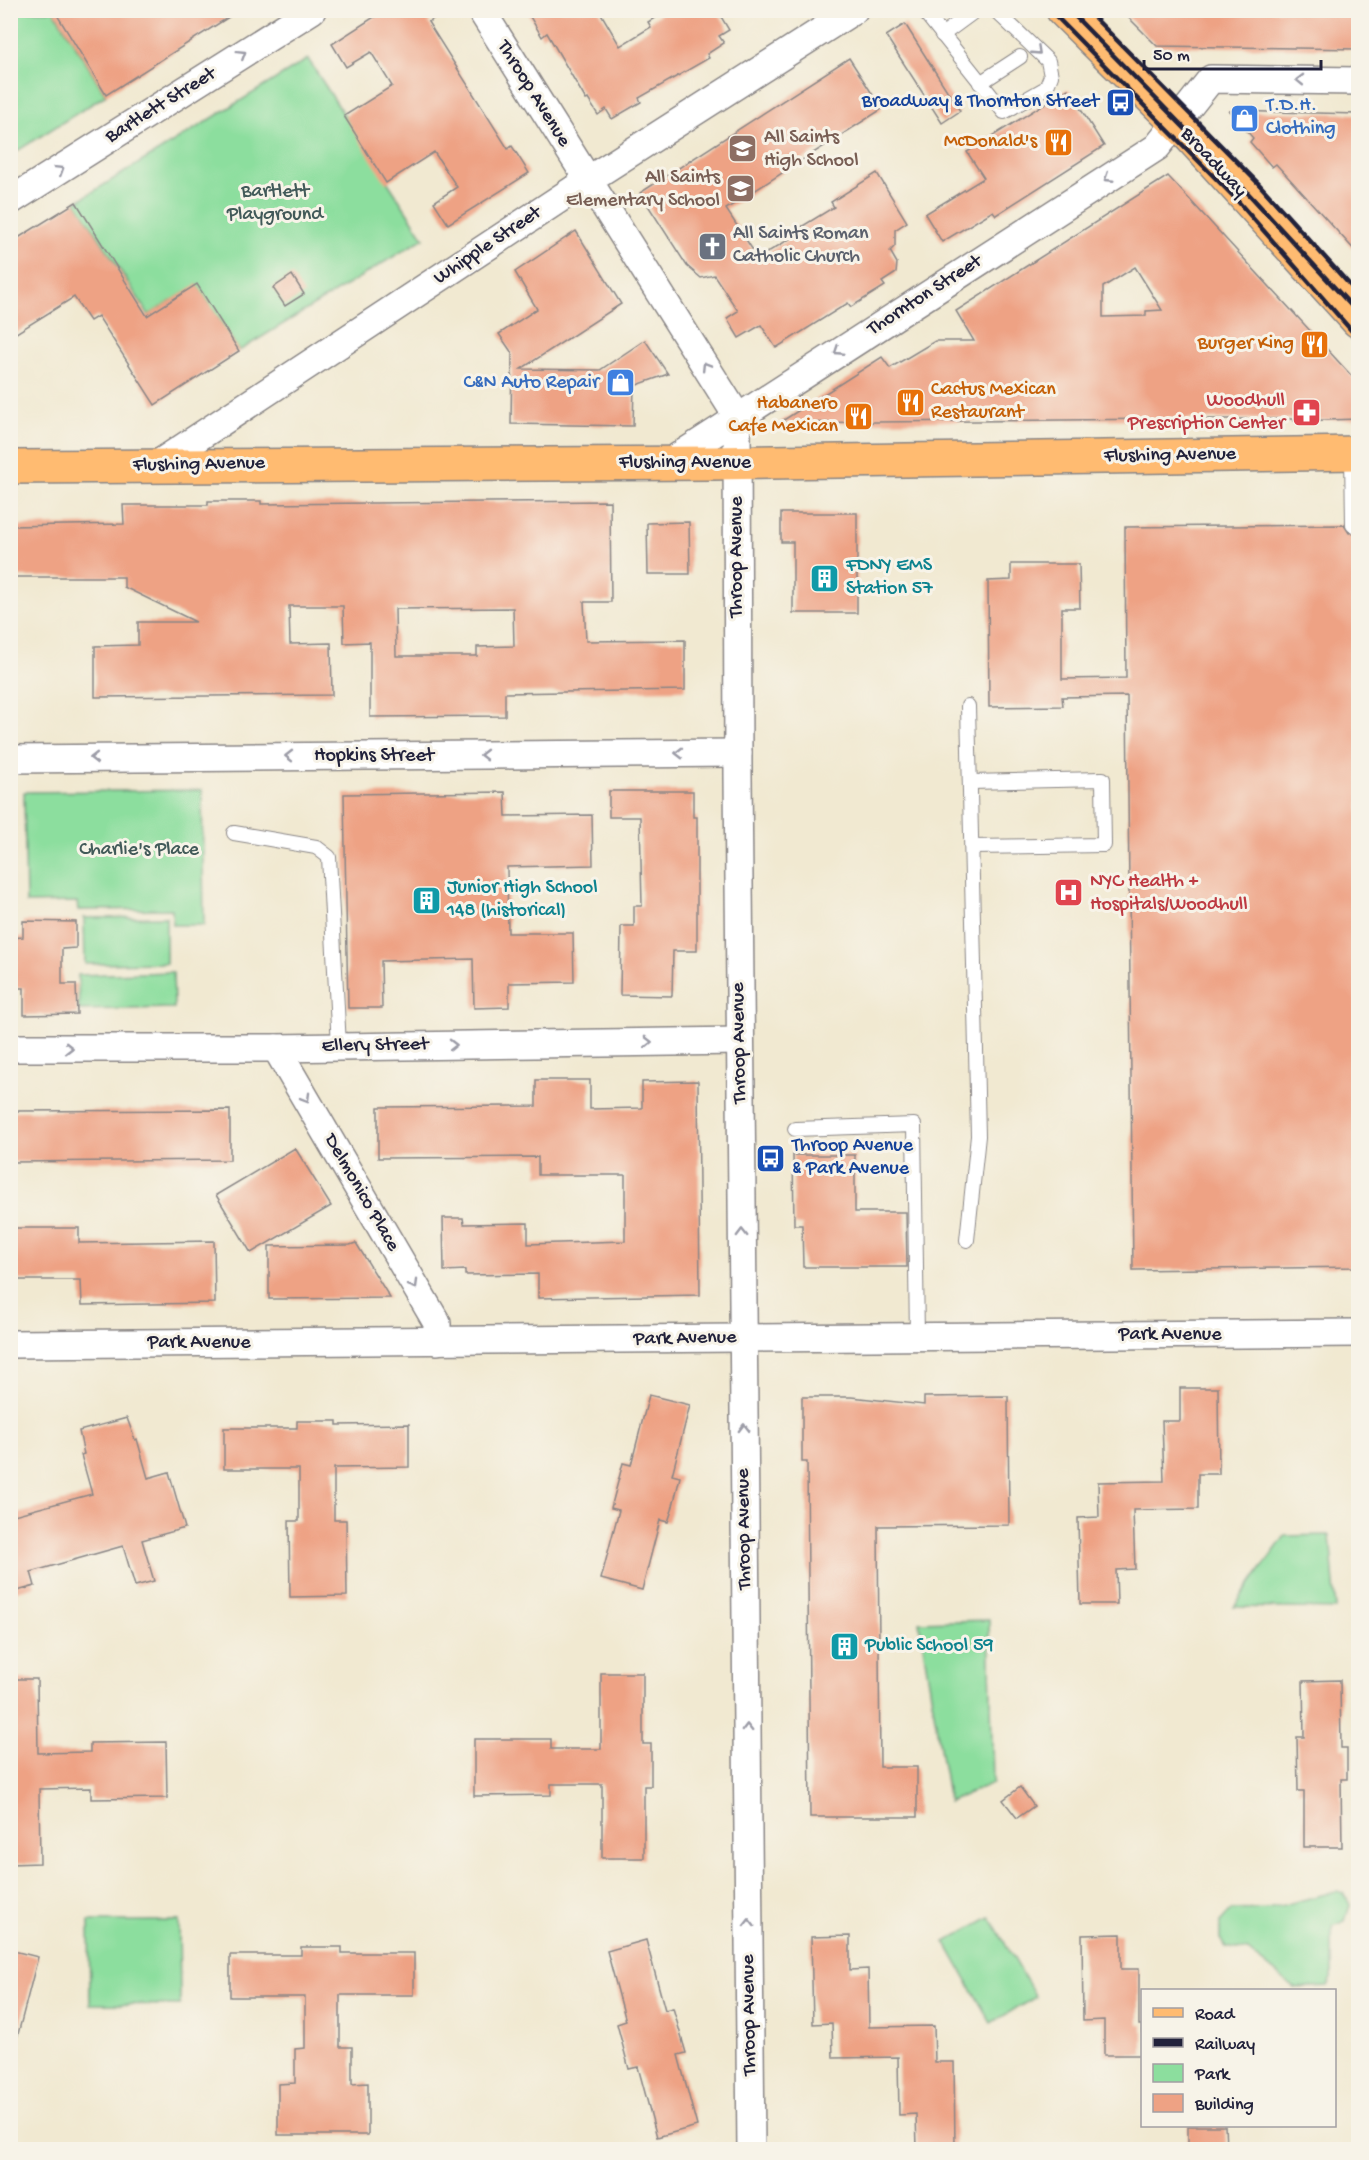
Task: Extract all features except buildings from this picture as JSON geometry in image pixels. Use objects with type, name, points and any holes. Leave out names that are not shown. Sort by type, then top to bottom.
[{"type":"main road","name":"Broadway","points":[[1063,10],[1176,123],[1359,321]]},
{"type":"main road","name":"Flushing Avenue","points":[[10,467],[737,463],[1355,453]]},
{"type":"street","name":"Bartlett Street","points":[[10,201],[312,10]]},
{"type":"street","name":"Throop Avenue","points":[[481,10],[737,416],[740,1041],[751,2150]]},
{"type":"street","name":"Whipple Street","points":[[155,466],[588,180],[854,10]]},
{"type":"street","name":"Thornton Street","points":[[668,463],[737,416],[1157,147],[1211,79],[1359,81]]},
{"type":"street","name":"Hopkins Street","points":[[10,759],[738,753]]},
{"type":"street","name":"Ellery Street","points":[[10,1048],[276,1048],[740,1041]]},
{"type":"street","name":"Delmonico Place","points":[[276,1048],[437,1323],[437,1341]]},
{"type":"street","name":"Park Avenue","points":[[10,1344],[1359,1333]]},
{"type":"lane","points":[[923,10],[1004,112],[1046,88],[1051,76],[1048,61],[995,10]]},
{"type":"lane","points":[[942,34],[976,10]]},
{"type":"lane","points":[[980,83],[1020,57]]},
{"type":"lane","points":[[1353,525],[1355,453]]},
{"type":"lane","points":[[967,1240],[978,1136],[968,706]]},
{"type":"lane","points":[[970,782],[1103,779],[1104,845],[972,847]]},
{"type":"lane","points":[[234,833],[316,847],[329,857],[339,1047]]},
{"type":"lane","points":[[795,1129],[914,1125],[917,1337]]},
{"type":"green space","points":[[11,11],[54,11],[106,95],[11,155]]},
{"type":"green space","name":"Bartlett Playground","points":[[308,59],[424,238],[239,351],[197,285],[149,315],[76,202]]},
{"type":"green space","name":"Charlie's Place","points":[[202,790],[204,925],[173,925],[172,909],[78,910],[77,902],[26,903],[24,792]]},
{"type":"green space","points":[[166,917],[166,963],[85,964],[84,918]]},
{"type":"green space","points":[[173,972],[174,1008],[79,1010],[78,975]]},
{"type":"green space","points":[[1330,1535],[1336,1609],[1234,1607],[1285,1536]]},
{"type":"green space","points":[[989,1620],[993,1783],[949,1802],[919,1622]]},
{"type":"green space","points":[[1337,1891],[1344,1893],[1350,1905],[1345,1921],[1332,1926],[1332,1978],[1328,1986],[1294,1988],[1248,1951],[1226,1947],[1220,1939],[1220,1922],[1231,1910],[1268,1909]]},
{"type":"green space","points":[[990,1917],[1036,1997],[991,2023],[945,1942]]},
{"type":"green space","points":[[89,1921],[179,1921],[180,2005],[90,2004]]},
{"type":"railway","points":[[1050,10],[1235,198],[1358,338]]},
{"type":"railway","points":[[1069,10],[1246,191],[1358,313]]},
{"type":"railway","points":[[1087,10],[1258,183],[1358,294]]},
{"type":"place","name":"Broadway & Thornton Street","points":[[1120,102]]},
{"type":"place","name":"T.D.H. Clothing","points":[[1245,118]]},
{"type":"place","name":"McDonald's","points":[[1058,142]]},
{"type":"place","name":"All Saints High School","points":[[743,149]]},
{"type":"place","name":"All Saints Elementary School","points":[[741,189]]},
{"type":"place","name":"All Saints Roman Catholic Church","points":[[712,246]]},
{"type":"place","name":"Burger King","points":[[1315,344]]},
{"type":"place","name":"C&N Auto Repair","points":[[620,383]]},
{"type":"place","name":"Cactus Mexican Restaurant","points":[[910,402]]},
{"type":"place","name":"Woodhull Prescription Center","points":[[1306,413]]},
{"type":"place","name":"Habanero Cafe Mexican","points":[[859,416]]},
{"type":"place","name":"FDNY EMS Station 57","points":[[825,578]]},
{"type":"place","name":"NYC Health + Hospitals/Woodhull","points":[[1069,893]]},
{"type":"place","name":"Junior High School 148 (historical)","points":[[426,900]]},
{"type":"place","name":"Throop Avenue & Park Avenue","points":[[771,1158]]},
{"type":"place","name":"Public School 59","points":[[844,1646]]}]
